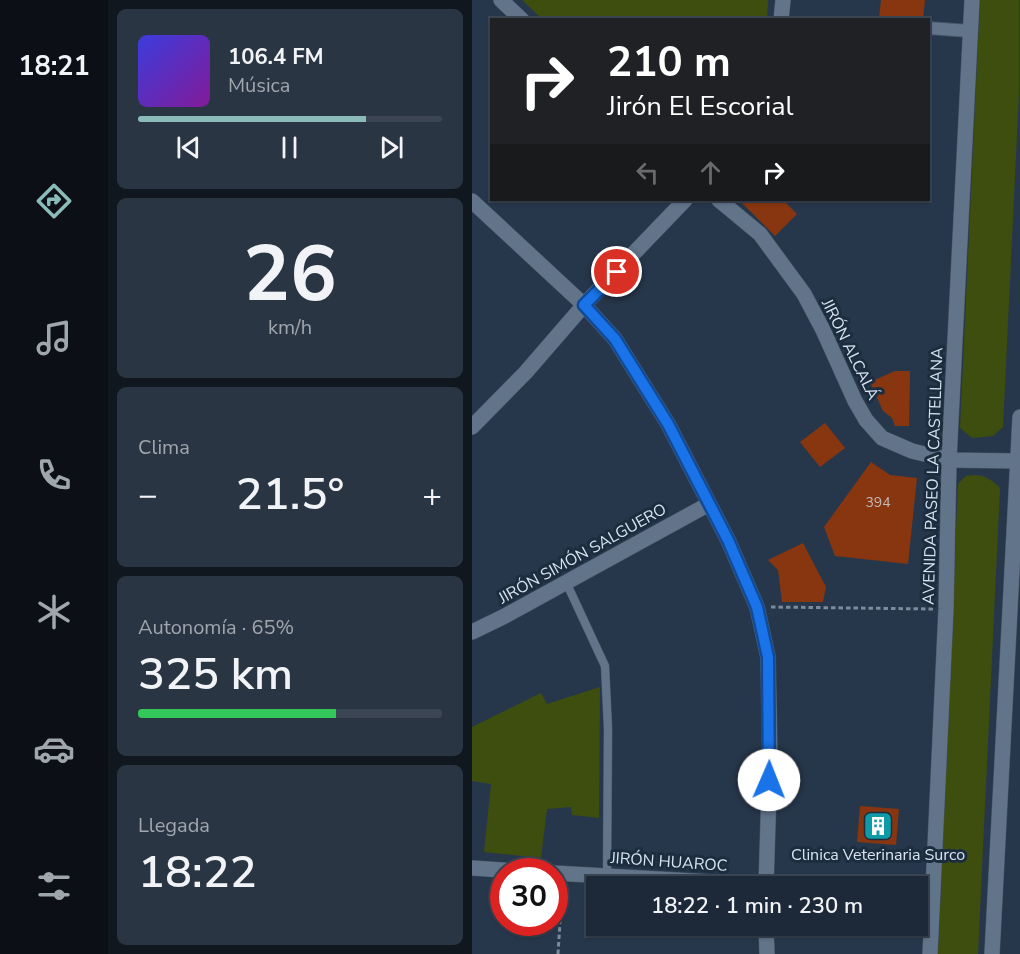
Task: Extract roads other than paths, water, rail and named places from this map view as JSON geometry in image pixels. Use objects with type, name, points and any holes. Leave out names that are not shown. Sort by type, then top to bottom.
[{"type":"street","points":[[501,0],[520,18]]},
{"type":"street","points":[[781,18],[783,0]]},
{"type":"street","name":"AVENIDA PASEO LA CASTELLANA","points":[[927,876],[946,609],[949,459],[972,0]]},
{"type":"street","points":[[930,28],[970,31]]},
{"type":"street","points":[[472,201],[584,305],[615,339],[668,424],[728,540],[757,607],[768,657],[771,876]]},
{"type":"street","points":[[472,427],[684,201]]},
{"type":"street","name":"JIRÓN ALCALÁ","points":[[720,201],[760,234],[805,294],[866,420],[882,438],[912,451],[949,459],[1019,461]]},
{"type":"street","points":[[992,954],[1015,616],[1020,417]]},
{"type":"street","name":"JIRÓN SIMÓN SALGUERO","points":[[472,632],[709,504]]},
{"type":"street","points":[[472,867],[490,868]]},
{"type":"street","name":"JIRÓN HUAROC","points":[[568,873],[622,876]]},
{"type":"street","name":"AVENIDA PASEO LA CASTELLANA","points":[[928,931],[930,954]]},
{"type":"street","points":[[766,936],[767,954]]},
{"type":"lane","points":[[566,582],[605,666],[608,729],[607,875]]},
{"type":"place","name":"Clinica Veterinaria Surco","points":[[878,826]]}]
